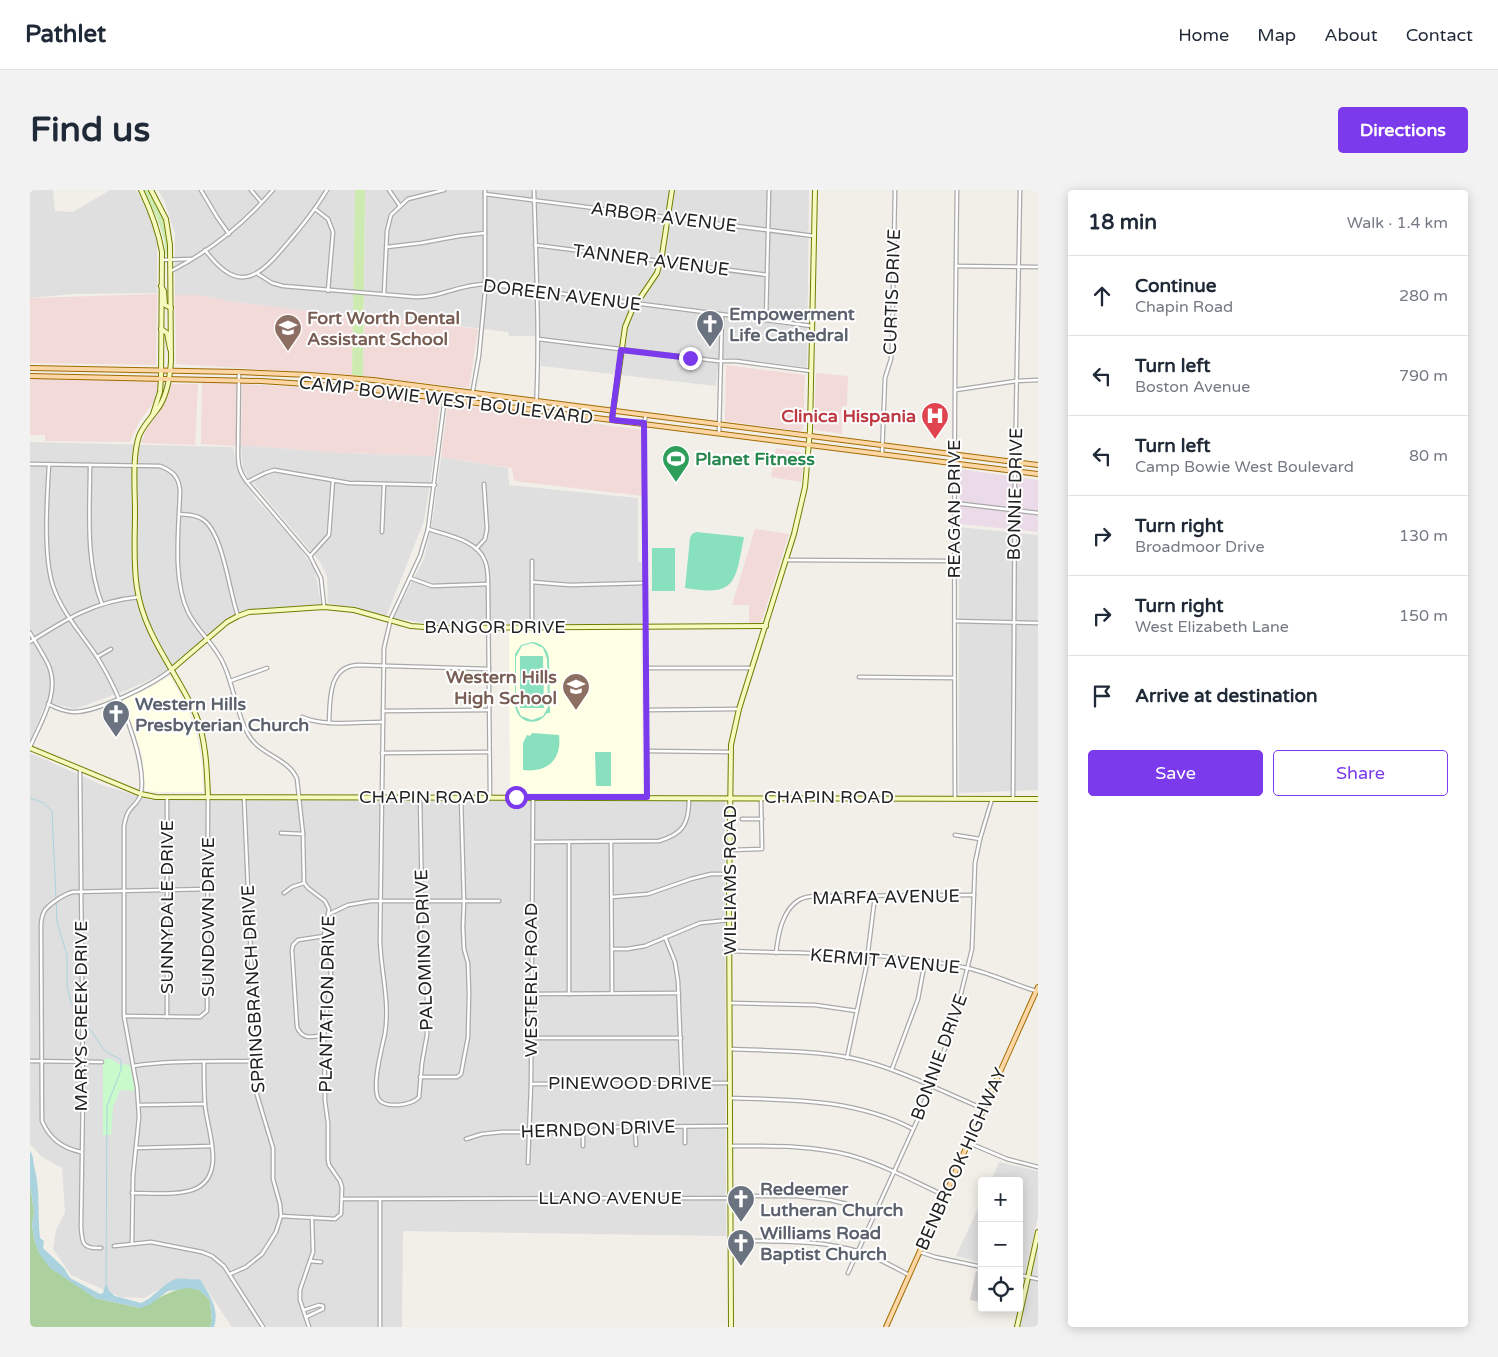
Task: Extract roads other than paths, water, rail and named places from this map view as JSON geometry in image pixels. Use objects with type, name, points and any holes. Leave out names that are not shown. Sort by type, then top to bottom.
[{"type":"main road","name":"CAMP BOWIE WEST BOULEVARD","points":[[30,368],[239,372],[373,380],[1038,466]]},
{"type":"main road","points":[[64,368],[64,376]]},
{"type":"main road","name":"CAMP BOWIE WEST BOULEVARD","points":[[30,376],[239,380],[350,387],[1038,474]]},
{"type":"main road","points":[[350,387],[351,383],[354,382],[373,380]]},
{"type":"main road","name":"BENBROOK HIGHWAY","points":[[886,1327],[1038,990]]},
{"type":"street","points":[[141,190],[153,214],[159,232],[162,260],[160,392],[152,414],[138,438],[136,466],[136,569],[139,598],[151,633],[196,715],[206,757],[208,797]]},
{"type":"street","points":[[151,190],[166,219],[171,260],[170,378],[162,401],[156,412],[152,414]]},
{"type":"street","points":[[201,190],[229,234]]},
{"type":"street","points":[[251,190],[262,203]]},
{"type":"street","points":[[171,271],[229,234],[262,203],[272,190]]},
{"type":"street","points":[[205,250],[215,264],[228,274],[246,276],[258,274],[280,252],[327,190]]},
{"type":"street","points":[[388,190],[400,206]]},
{"type":"street","points":[[384,294],[389,220],[391,215],[400,206],[413,198],[442,190]]},
{"type":"street","points":[[534,190],[538,339],[536,410]]},
{"type":"street","points":[[612,420],[621,350],[627,322],[636,304],[654,279],[660,261],[672,190]]},
{"type":"street","points":[[766,320],[768,190]]},
{"type":"street","name":"WILLIAMS ROAD","points":[[731,1327],[730,752],[739,709],[766,626],[804,496],[810,436],[815,190]]},
{"type":"street","name":"CURTIS DRIVE","points":[[882,454],[884,446],[885,378],[891,359],[894,313],[895,190]]},
{"type":"street","name":"REAGAN DRIVE","points":[[955,798],[954,456],[957,190]]},
{"type":"street","name":"BONNIE DRIVE","points":[[1013,799],[1014,510],[1020,190]]},
{"type":"street","points":[[471,401],[479,356],[486,284],[485,192]]},
{"type":"street","name":"ARBOR AVENUE","points":[[485,192],[814,236]]},
{"type":"street","points":[[314,209],[328,219],[333,232],[328,291]]},
{"type":"street","points":[[387,247],[421,244],[485,233]]},
{"type":"street","name":"TANNER AVENUE","points":[[535,245],[767,275]]},
{"type":"street","points":[[162,260],[192,259]]},
{"type":"street","points":[[956,266],[1038,268]]},
{"type":"street","name":"DOREEN AVENUE","points":[[258,274],[278,285],[328,291],[415,297],[434,297],[462,286],[486,284],[812,326]]},
{"type":"street","points":[[161,286],[164,291],[165,305],[171,308]]},
{"type":"street","points":[[719,433],[722,315]]},
{"type":"street","points":[[161,329],[167,333],[171,351]]},
{"type":"street","points":[[538,339],[811,371]]},
{"type":"street","points":[[239,372],[238,464],[240,472],[310,556],[321,578],[324,607]]},
{"type":"street","points":[[956,390],[1016,381],[1038,380]]},
{"type":"street","points":[[380,901],[384,648],[390,621],[420,556],[428,529],[446,390]]},
{"type":"street","points":[[646,415],[644,423],[647,797]]},
{"type":"street","points":[[30,464],[160,466],[172,471],[175,475],[179,482],[180,514],[178,573],[187,611],[219,654],[248,734],[257,745],[293,771],[298,780],[303,834],[304,883],[292,887],[284,893]]},
{"type":"street","points":[[48,465],[47,541],[49,570],[56,594],[68,618],[97,657],[118,698],[138,750],[141,770],[141,794],[128,813],[124,826],[124,1016],[137,1087],[138,1105],[132,1193],[132,1243]]},
{"type":"street","points":[[90,465],[90,555],[95,582],[102,604]]},
{"type":"street","points":[[247,482],[268,471],[274,470],[349,483],[434,485]]},
{"type":"street","points":[[310,556],[329,535],[333,480]]},
{"type":"street","points":[[382,532],[384,484]]},
{"type":"street","points":[[476,549],[484,539],[487,529],[484,484]]},
{"type":"street","points":[[954,503],[1038,513]]},
{"type":"street","points":[[180,514],[196,516],[204,520],[211,527],[222,558],[238,616]]},
{"type":"street","points":[[428,529],[463,541],[476,549],[486,562],[488,584],[490,797]]},
{"type":"street","points":[[786,560],[954,560]]},
{"type":"street","points":[[532,561],[532,627]]},
{"type":"street","points":[[410,578],[432,586],[488,584]]},
{"type":"street","points":[[532,582],[570,584],[645,583]]},
{"type":"street","points":[[30,642],[68,618],[102,604],[139,598]]},
{"type":"street","name":"BANGOR DRIVE","points":[[48,704],[66,711],[82,711],[152,684],[227,622],[238,616],[256,612],[324,607],[354,610],[390,621],[423,628],[766,626]]},
{"type":"street","points":[[954,621],[1038,622]]},
{"type":"street","points":[[30,633],[48,664],[53,690],[30,747]]},
{"type":"street","points":[[97,657],[111,649]]},
{"type":"street","points":[[328,722],[332,684],[341,672],[354,665],[489,669]]},
{"type":"street","points":[[230,681],[267,668]]},
{"type":"street","points":[[647,668],[753,668]]},
{"type":"street","points":[[859,677],[954,678]]},
{"type":"street","points":[[647,710],[739,709]]},
{"type":"street","points":[[383,710],[489,710]]},
{"type":"street","points":[[302,717],[316,722],[383,722]]},
{"type":"street","name":"CHAPIN ROAD","points":[[30,747],[141,794],[166,797],[1038,799]]},
{"type":"street","points":[[647,751],[730,752]]},
{"type":"street","points":[[382,753],[490,752]]},
{"type":"street","name":"MARYS CREEK DRIVE","points":[[80,768],[82,1242],[90,1248],[101,1248]]},
{"type":"street","name":"SUNNYDALE DRIVE","points":[[166,797],[167,1017]]},
{"type":"street","name":"SUNDOWN DRIVE","points":[[124,1016],[200,1016],[205,1014],[208,1009],[208,797]]},
{"type":"street","name":"SPRINGBRANCH DRIVE","points":[[244,797],[257,1094],[273,1148],[273,1179],[280,1204],[281,1216]]},
{"type":"street","name":"PALOMINO DRIVE","points":[[380,901],[380,959],[386,983],[386,1026],[379,1055],[377,1096],[381,1102],[388,1105],[412,1104],[419,1097],[420,1077],[427,1035],[427,979],[420,948],[422,902],[420,797]]},
{"type":"street","points":[[420,1077],[458,1077],[461,1074],[468,1037],[468,962],[464,949],[463,927],[461,797]]},
{"type":"street","name":"WESTERLY ROAD","points":[[528,1163],[531,1084],[533,797]]},
{"type":"street","points":[[533,842],[658,842],[675,834],[686,822],[689,797]]},
{"type":"street","points":[[730,850],[762,849],[762,797]]},
{"type":"street","name":"BONNIE DRIVE","points":[[848,1274],[913,1129],[952,1030],[968,968],[973,936],[975,863],[992,799]]},
{"type":"street","points":[[742,819],[762,819]]},
{"type":"street","points":[[281,833],[303,834]]},
{"type":"street","points":[[955,835],[980,839]]},
{"type":"street","points":[[569,842],[570,994]]},
{"type":"street","points":[[611,842],[612,993]]},
{"type":"street","points":[[611,897],[648,894],[690,879],[711,874],[730,874]]},
{"type":"street","name":"PLANTATION DRIVE","points":[[304,883],[325,901],[329,914],[324,936],[331,976],[324,1035],[325,1100],[328,1123],[328,1160],[329,1165],[340,1181],[342,1199],[340,1216],[335,1219],[312,1217]]},
{"type":"street","points":[[81,1152],[64,1148],[45,1126],[42,1116],[41,926],[45,911],[70,892],[208,889]]},
{"type":"street","name":"MARFA AVENUE","points":[[776,953],[778,934],[788,912],[801,899],[818,896],[974,895]]},
{"type":"street","points":[[846,1058],[867,956],[875,896]]},
{"type":"street","points":[[329,914],[353,903],[380,901],[499,901]]},
{"type":"street","points":[[612,949],[645,946],[700,923],[730,920]]},
{"type":"street","points":[[324,936],[298,940],[293,945],[292,950],[297,1027],[303,1036],[324,1035]]},
{"type":"street","points":[[665,937],[674,962],[679,993],[682,1083]]},
{"type":"street","name":"KERMIT AVENUE","points":[[730,952],[867,956],[925,961],[968,968],[1038,990]]},
{"type":"street","points":[[892,1070],[918,998],[925,961]]},
{"type":"street","points":[[531,994],[679,993]]},
{"type":"street","points":[[730,1002],[815,1005],[857,1011]]},
{"type":"street","points":[[531,1038],[681,1038]]},
{"type":"street","points":[[730,1049],[816,1053],[846,1058],[892,1070],[984,1109]]},
{"type":"street","points":[[30,1061],[102,1062]]},
{"type":"street","points":[[133,1066],[161,1062],[256,1061]]},
{"type":"street","points":[[132,1193],[186,1192],[197,1188],[211,1172],[212,1146],[205,1104],[204,1062]]},
{"type":"street","name":"PINEWOOD DRIVE","points":[[531,1084],[730,1083]]},
{"type":"street","points":[[730,1098],[834,1103],[884,1117],[913,1129]]},
{"type":"street","points":[[138,1105],[205,1104]]},
{"type":"street","points":[[685,1126],[685,1143]]},
{"type":"street","name":"HERNDON DRIVE","points":[[466,1139],[502,1132],[583,1132],[617,1127],[730,1126]]},
{"type":"street","points":[[635,1127],[636,1145]]},
{"type":"street","points":[[583,1132],[583,1146]]},
{"type":"street","points":[[968,1143],[1007,1160],[1038,1167]]},
{"type":"street","points":[[136,1148],[212,1146]]},
{"type":"street","points":[[730,1146],[786,1146],[849,1155],[893,1172],[944,1196]]},
{"type":"street","name":"LLANO AVENUE","points":[[342,1199],[814,1197],[851,1205],[874,1215]]},
{"type":"street","points":[[380,1199],[380,1327]]},
{"type":"street","points":[[230,1274],[246,1266],[262,1254],[273,1238],[281,1216],[312,1217],[313,1246],[300,1290],[309,1327]]},
{"type":"street","points":[[1017,1327],[1038,1232]]},
{"type":"street","points":[[731,1240],[823,1243],[858,1251],[881,1260],[909,1275]]},
{"type":"street","points":[[114,1246],[142,1242],[160,1243],[202,1252],[218,1260],[230,1274],[263,1327]]},
{"type":"street","points":[[919,1252],[978,1266]]},
{"type":"street","points":[[310,1261],[320,1262]]},
{"type":"street","points":[[1023,1276],[1038,1279]]},
{"type":"street","points":[[304,1310],[319,1305],[323,1306],[320,1312],[306,1317]]},
{"type":"water","points":[[30,1151],[33,1157],[37,1185],[39,1229],[40,1238],[44,1241],[43,1248],[64,1268],[70,1278],[100,1294],[103,1293],[107,1285],[109,1291],[115,1296],[141,1303],[173,1280],[180,1278],[200,1279],[215,1308],[214,1327],[210,1327],[212,1321],[210,1300],[199,1290],[189,1288],[168,1291],[149,1305],[140,1308],[95,1298],[50,1268],[39,1253],[34,1239]]},
{"type":"waterway","points":[[30,798],[44,803],[52,811],[57,922],[67,955],[67,986],[71,1003],[81,1016]]},
{"type":"waterway","points":[[83,1019],[105,1051],[121,1060],[121,1070],[107,1106],[106,1286]]},
{"type":"place","name":"Empowerment Life Cathedral","points":[[710,348]]},
{"type":"place","name":"Fort Worth Dental Assistant School","points":[[288,352]]},
{"type":"place","name":"Clinica Hispania","points":[[935,440]]},
{"type":"place","name":"Planet Fitness","points":[[676,483]]},
{"type":"place","name":"Western Hills High School","points":[[576,711]]},
{"type":"place","name":"Western Hills Presbyterian Church","points":[[116,738]]},
{"type":"place","name":"Redeemer Lutheran Church","points":[[741,1223]]},
{"type":"place","name":"Williams Road Baptist Church","points":[[741,1267]]}]
